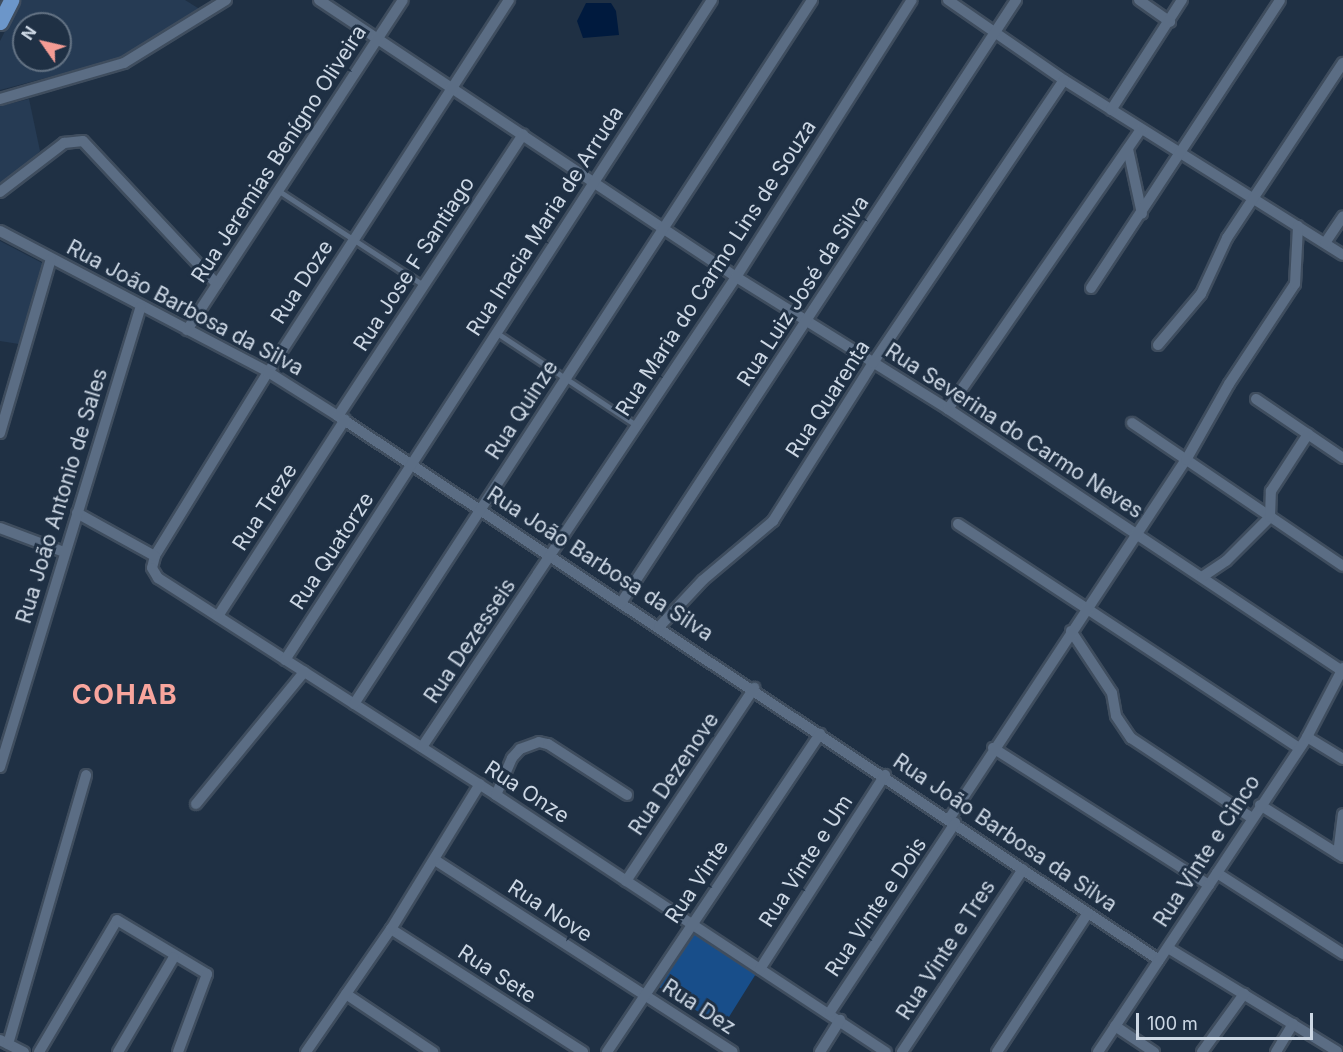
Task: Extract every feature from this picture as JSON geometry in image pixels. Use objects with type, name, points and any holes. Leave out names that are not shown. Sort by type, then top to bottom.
[{"type":"main road","points":[[0,22],[11,0]]},
{"type":"street","points":[[0,99],[124,63],[226,0]]},
{"type":"street","points":[[320,0],[452,87]]},
{"type":"street","name":"Rua Jeremias Benígno Oliveira","points":[[187,330],[403,0]]},
{"type":"street","name":"Rua Doze","points":[[154,559],[268,372],[509,0]]},
{"type":"street","name":"Rua Quinze","points":[[354,704],[812,0]]},
{"type":"street","name":"Rua Maria do Carmo Lins de Souza","points":[[551,557],[636,425],[736,277],[912,0]]},
{"type":"street","points":[[948,0],[1064,80],[1343,255]]},
{"type":"street","name":"Rua Luiz José da Silva","points":[[621,603],[1016,0]]},
{"type":"street","points":[[1138,0],[1170,22]]},
{"type":"street","points":[[1111,110],[1170,22],[1182,0]]},
{"type":"street","points":[[1091,288],[1182,154],[1280,0]]},
{"type":"street","name":"Rua Inacia Maria de Arruda","points":[[413,464],[709,1]]},
{"type":"street","points":[[1158,345],[1201,294],[1227,238],[1343,63]]},
{"type":"street","name":"Rua Quarenta","points":[[659,627],[703,580],[766,530],[873,363],[1064,80]]},
{"type":"street","name":"Rua Severina do Carmo Neves","points":[[452,87],[736,277],[948,410],[1343,672]]},
{"type":"street","points":[[948,410],[1142,129]]},
{"type":"street","name":"Rua Jose F Santiago","points":[[342,418],[423,285],[523,134]]},
{"type":"street","name":"Rua João Barbosa da Silva","points":[[0,192],[64,143],[77,139],[96,151],[217,284]]},
{"type":"street","points":[[1128,149],[1142,214]]},
{"type":"street","points":[[1325,243],[1343,216]]},
{"type":"street","name":"Rua Vinte e Dois","points":[[830,1012],[952,821],[993,748],[1186,460],[1229,384],[1295,284],[1298,226]]},
{"type":"street","name":"Rua João Barbosa da Silva","points":[[0,231],[268,372],[342,418],[621,603],[754,688],[1088,914],[1160,960]]},
{"type":"street","points":[[0,433],[51,259]]},
{"type":"street","name":"Rua João Antonio de Sales","points":[[0,766],[141,306]]},
{"type":"street","points":[[1256,399],[1343,458]]},
{"type":"street","name":"Rua Treze","points":[[218,616],[342,418]]},
{"type":"street","points":[[1132,423],[1343,566]]},
{"type":"street","points":[[1202,577],[1226,561],[1270,517],[1271,491],[1308,434]]},
{"type":"street","name":"Rua Quatorze","points":[[285,660],[413,464]]},
{"type":"street","points":[[77,513],[154,559]]},
{"type":"street","points":[[958,524],[1299,748]]},
{"type":"street","points":[[0,528],[64,552]]},
{"type":"street","name":"Rua Dezesseis","points":[[422,747],[551,557]]},
{"type":"street","name":"Rua Onze","points":[[154,559],[158,578],[480,784],[691,925],[830,1012],[886,1052]]},
{"type":"street","points":[[1071,632],[1112,693],[1116,716],[1131,738],[1252,818]]},
{"type":"street","points":[[196,804],[304,672]]},
{"type":"street","name":"Rua Vinte e Cinco","points":[[1098,1052],[1307,737],[1343,672]]},
{"type":"street","name":"Rua Dezenove","points":[[626,881],[754,688]]},
{"type":"street","name":"Rua Vinte","points":[[607,1052],[820,734]]},
{"type":"street","points":[[1307,737],[1343,759]]},
{"type":"street","points":[[496,795],[512,758],[520,749],[539,742],[548,744],[627,795]]},
{"type":"street","points":[[993,748],[1209,885]]},
{"type":"street","points":[[24,1052],[4,1042],[86,775]]},
{"type":"street","name":"Rua Vinte e Um","points":[[760,969],[885,775]]},
{"type":"street","points":[[306,1052],[391,929],[480,784]]},
{"type":"street","points":[[1260,805],[1341,855],[1343,814]]},
{"type":"street","name":"Rua Nove","points":[[435,860],[644,995]]},
{"type":"street","name":"Rua Vinte e Tres","points":[[902,1052],[1023,869]]},
{"type":"street","points":[[1217,873],[1343,954]]},
{"type":"street","points":[[998,1052],[1088,914]]},
{"type":"street","points":[[39,1052],[117,920],[174,957],[207,974],[178,1052]]},
{"type":"street","name":"Rua Sete","points":[[391,929],[583,1052]]},
{"type":"street","points":[[1168,948],[1293,1024],[1339,1049]]},
{"type":"street","points":[[118,1052],[174,957]]},
{"type":"street","points":[[346,994],[433,1052]]},
{"type":"street","points":[[1206,1051],[1244,994]]},
{"type":"street","name":"Rua Dez","points":[[644,995],[733,1052]]},
{"type":"street","points":[[820,1052],[840,1020]]},
{"type":"street","points":[[1276,1052],[1293,1024]]},
{"type":"street","points":[[1115,1026],[1154,1052]]},
{"type":"lane","points":[[279,191],[423,285]]},
{"type":"lane","points":[[496,332],[567,377],[636,425]]},
{"type":"shaded area","points":[[21,0],[185,0],[201,10],[114,60],[72,71],[72,12],[15,12]]},
{"type":"shaded area","points":[[586,3],[611,3],[616,11],[619,35],[583,38],[577,21]]},
{"type":"shaded area","points":[[12,18],[12,72],[68,72],[0,90],[0,41]]},
{"type":"shaded area","points":[[29,99],[40,151],[0,190],[0,106]]},
{"type":"shaded area","points":[[0,241],[44,264],[19,344],[0,341]]},
{"type":"shaded area","points":[[693,933],[757,973],[723,1027],[659,987]]},
{"type":"district","name":"COHAB","points":[[125,695]]}]
